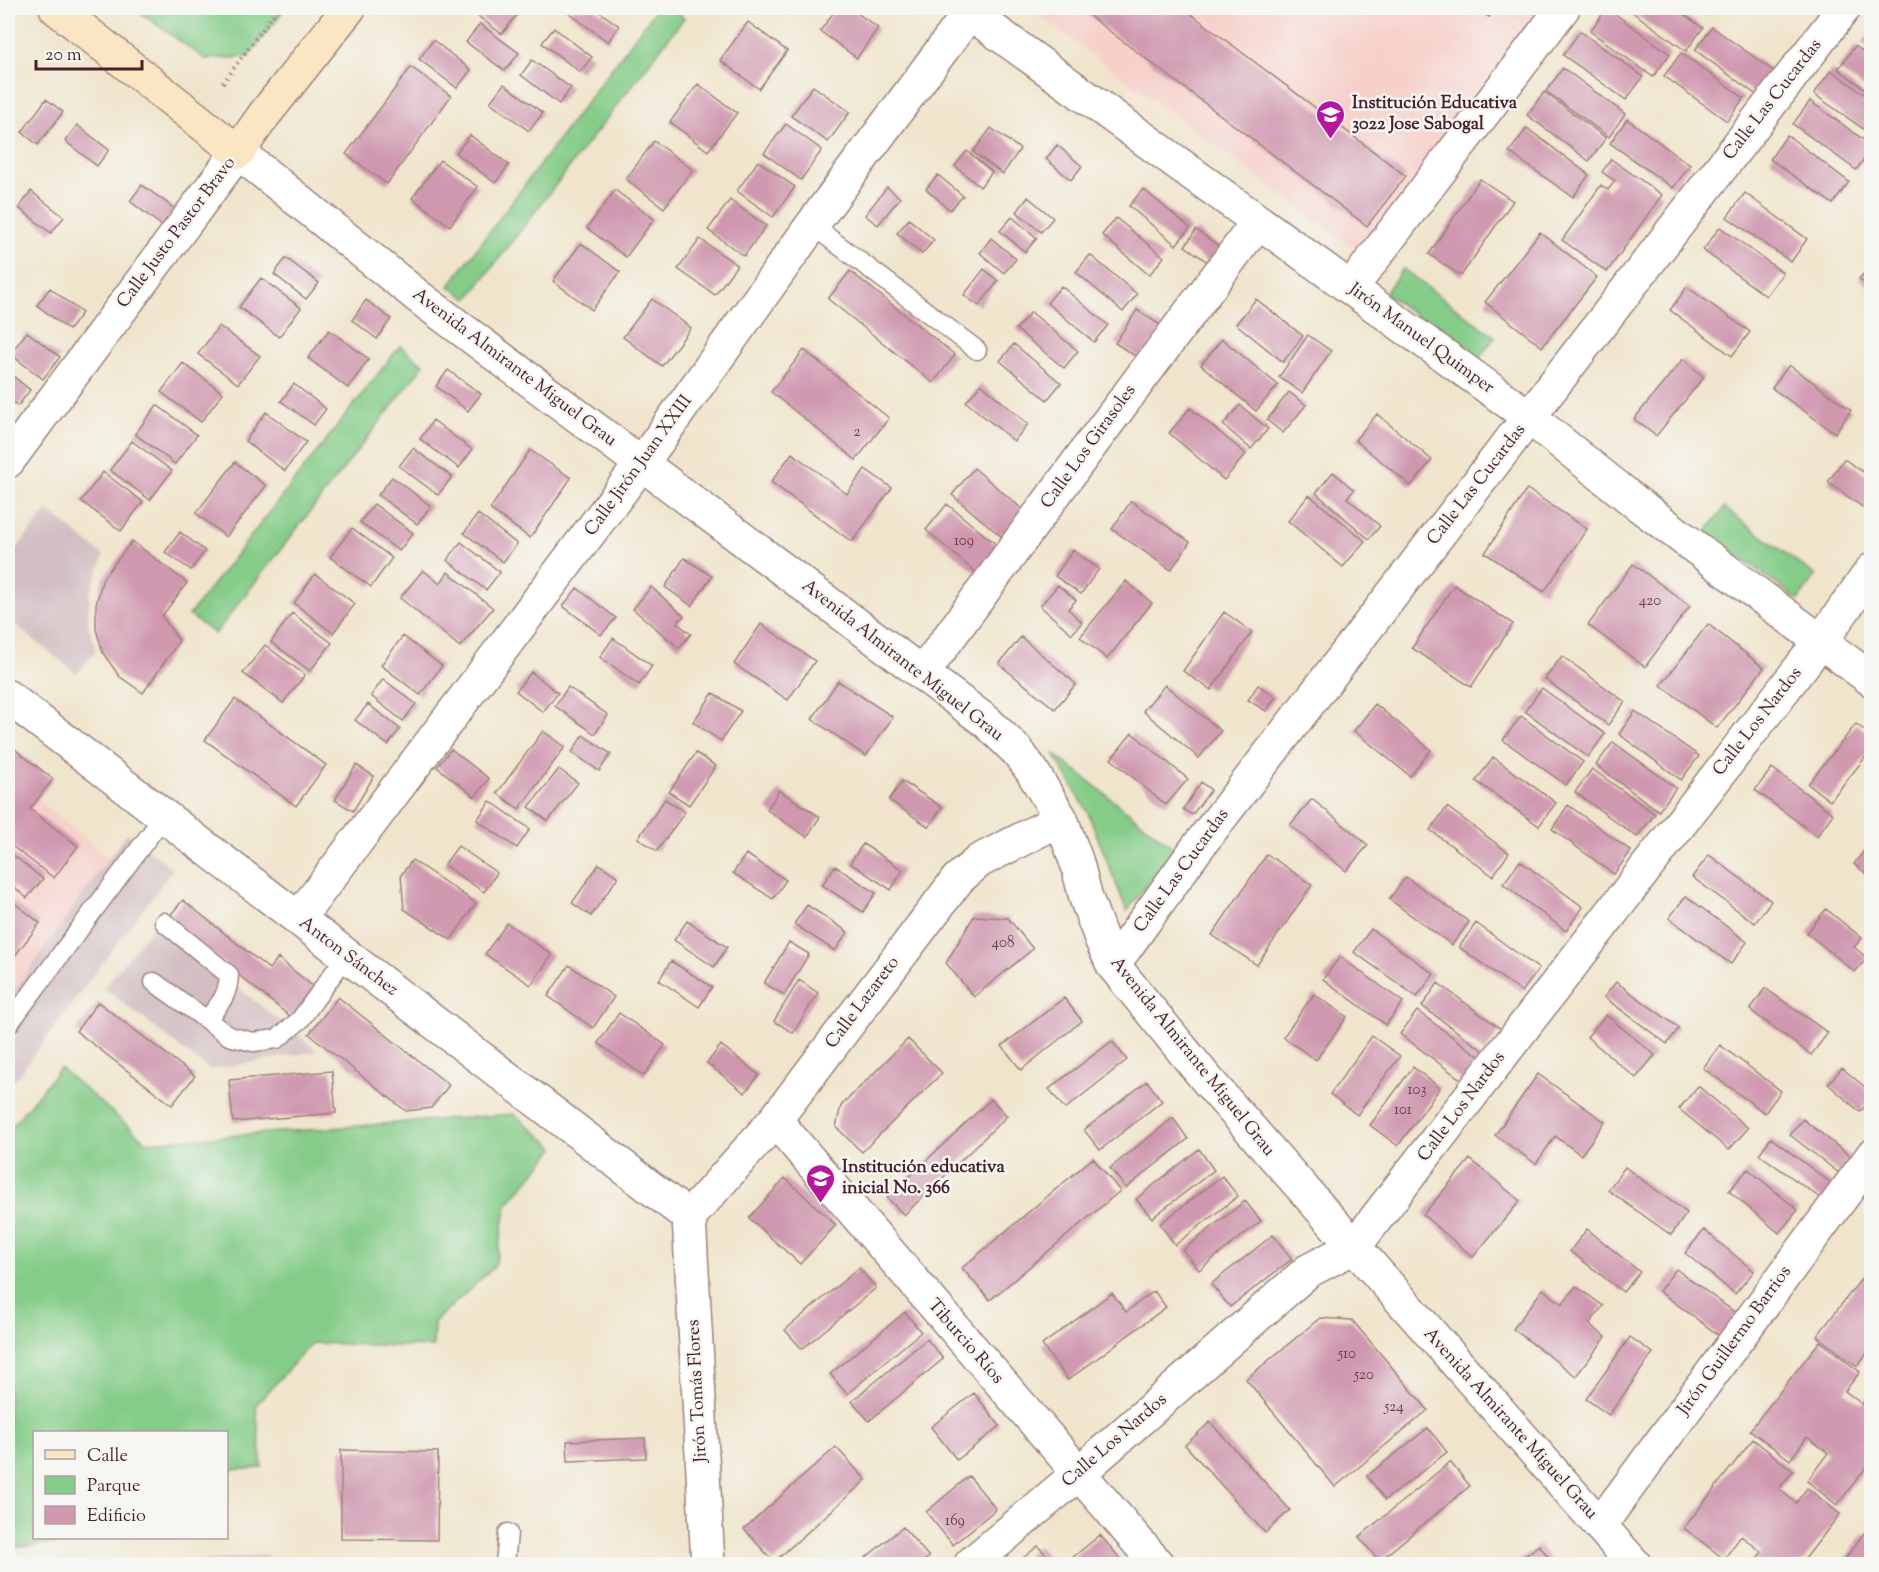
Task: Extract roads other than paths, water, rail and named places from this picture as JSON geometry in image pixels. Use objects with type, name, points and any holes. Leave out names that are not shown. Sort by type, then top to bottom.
[{"type":"street","name":"Avenida Almirante Miguel Grau","points":[[56,8],[420,298],[987,722],[1018,752],[1061,819],[1077,862],[1086,898],[1101,941],[1113,965],[1208,1082],[1634,1564]]},
{"type":"street","name":"Calle Justo Pastor Bravo","points":[[8,461],[264,115],[349,8]]},
{"type":"street","points":[[1351,288],[1563,8]]},
{"type":"street","name":"Calle Las Cucardas","points":[[1113,965],[1197,848],[1844,8]]},
{"type":"street","name":"Jirón Manuel Quimper","points":[[969,9],[1258,222],[1530,417],[1639,506],[1872,680]]},
{"type":"street","name":"Calle Jirón Juan XXIII","points":[[298,919],[642,464],[969,9]]},
{"type":"street","name":"Calle Los Girasoles","points":[[922,674],[1258,222]]},
{"type":"street","name":"Calle Los Nardos","points":[[971,1564],[1078,1474],[1308,1271],[1354,1247],[1821,641],[1872,570]]},
{"type":"street","name":"Anton Sánchez","points":[[8,697],[689,1217]]},
{"type":"street","name":"Calle Lazareto","points":[[689,1217],[775,1120],[958,879],[979,861],[1061,819]]},
{"type":"street","name":"Tiburcio Ríos","points":[[775,1120],[1157,1564]]},
{"type":"street","name":"Jirón Guillermo Barrios","points":[[1600,1525],[1866,1175]]},
{"type":"street","name":"Jirón Tomás Flores","points":[[689,1217],[708,1564]]},
{"type":"lane","points":[[812,225],[976,350]]},
{"type":"lane","points":[[8,1025],[164,816]]},
{"type":"lane","points":[[164,922],[229,975],[225,997],[207,1020]]},
{"type":"lane","points":[[154,982],[229,1036],[252,1042],[277,1039],[300,1020],[346,956]]},
{"type":"lane","points":[[506,1564],[508,1533]]},
{"type":"place","name":"Institución Educativa 3022 Jose Sabogal","points":[[1331,140]]},
{"type":"place","name":"Institución educativa inicial No. 366","points":[[821,1204]]}]
